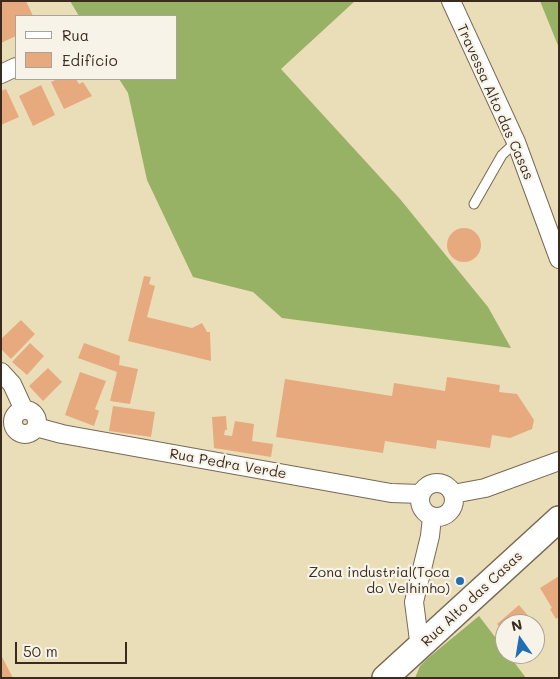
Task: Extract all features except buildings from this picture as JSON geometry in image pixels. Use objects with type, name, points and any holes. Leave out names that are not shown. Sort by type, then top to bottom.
[{"type":"main road","name":"Rua Alto das Casas","points":[[385,678],[559,520]]},
{"type":"street","name":"Travessa Alto das Casas","points":[[451,1],[516,142],[559,259]]},
{"type":"street","points":[[1,74],[15,67]]},
{"type":"street","points":[[1,372],[12,384],[24,410]]},
{"type":"street","points":[[7,425],[16,414],[24,410],[29,411],[36,417],[36,427]]},
{"type":"street","name":"Rua Pedra Verde","points":[[7,425],[23,434],[36,427],[62,434],[391,494],[421,494]]},
{"type":"street","points":[[453,494],[485,488],[559,461]]},
{"type":"street","points":[[429,485],[446,486],[453,494],[454,505],[448,514],[432,517],[423,510],[420,500],[421,494],[429,485]]},
{"type":"street","points":[[420,648],[414,602],[430,536],[432,517]]},
{"type":"lane","points":[[474,204],[502,155],[516,142]]},
{"type":"green space","points":[[70,1],[355,1],[281,69],[400,199],[488,307],[511,348],[282,318],[253,292],[193,277],[147,180],[128,93],[120,80],[178,80],[178,15],[78,15]]},
{"type":"green space","points":[[540,1],[559,1],[559,48]]},
{"type":"green space","points":[[479,616],[495,637],[495,664],[516,664],[526,678],[415,678],[420,666]]},
{"type":"place","name":"Zona industrial(Toca do Velhinho)","points":[[460,581]]}]
